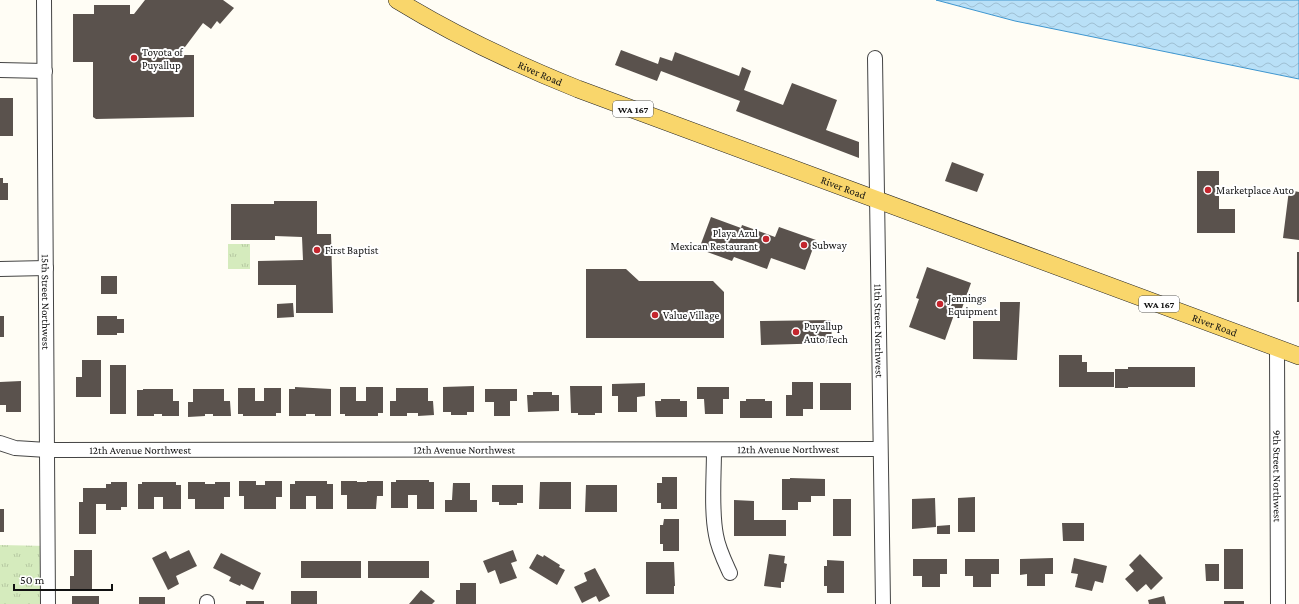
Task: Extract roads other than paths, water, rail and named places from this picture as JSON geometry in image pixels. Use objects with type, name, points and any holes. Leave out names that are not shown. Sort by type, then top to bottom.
[{"type":"main road","name":"River Road","points":[[396,0],[471,41],[578,89],[1299,356]]},
{"type":"street","name":"15th Street Northwest","points":[[44,0],[48,604]]},
{"type":"street","name":"11th Street Northwest","points":[[875,58],[883,604]]},
{"type":"street","points":[[0,70],[45,71]]},
{"type":"street","points":[[0,269],[46,268]]},
{"type":"street","name":"9th Street Northwest","points":[[1277,348],[1278,604]]},
{"type":"street","name":"12th Avenue Northwest","points":[[0,444],[15,448],[47,450],[880,449]]},
{"type":"street","points":[[714,450],[714,519],[719,548],[730,573]]},
{"type":"water","points":[[936,0],[1299,0],[1299,79],[1015,21]]},
{"type":"place","name":"Toyota of Puyallup","points":[[134,58]]},
{"type":"place","name":"Marketplace Auto","points":[[1208,190]]},
{"type":"place","name":"Playa Azul Mexican Restaurant","points":[[766,239]]},
{"type":"place","name":"Subway","points":[[804,245]]},
{"type":"place","name":"First Baptist","points":[[317,250]]},
{"type":"place","name":"Jennings Equipment","points":[[940,304]]},
{"type":"place","name":"Value Village","points":[[655,315]]},
{"type":"place","name":"Puyallup Auto Tech","points":[[796,332]]}]
